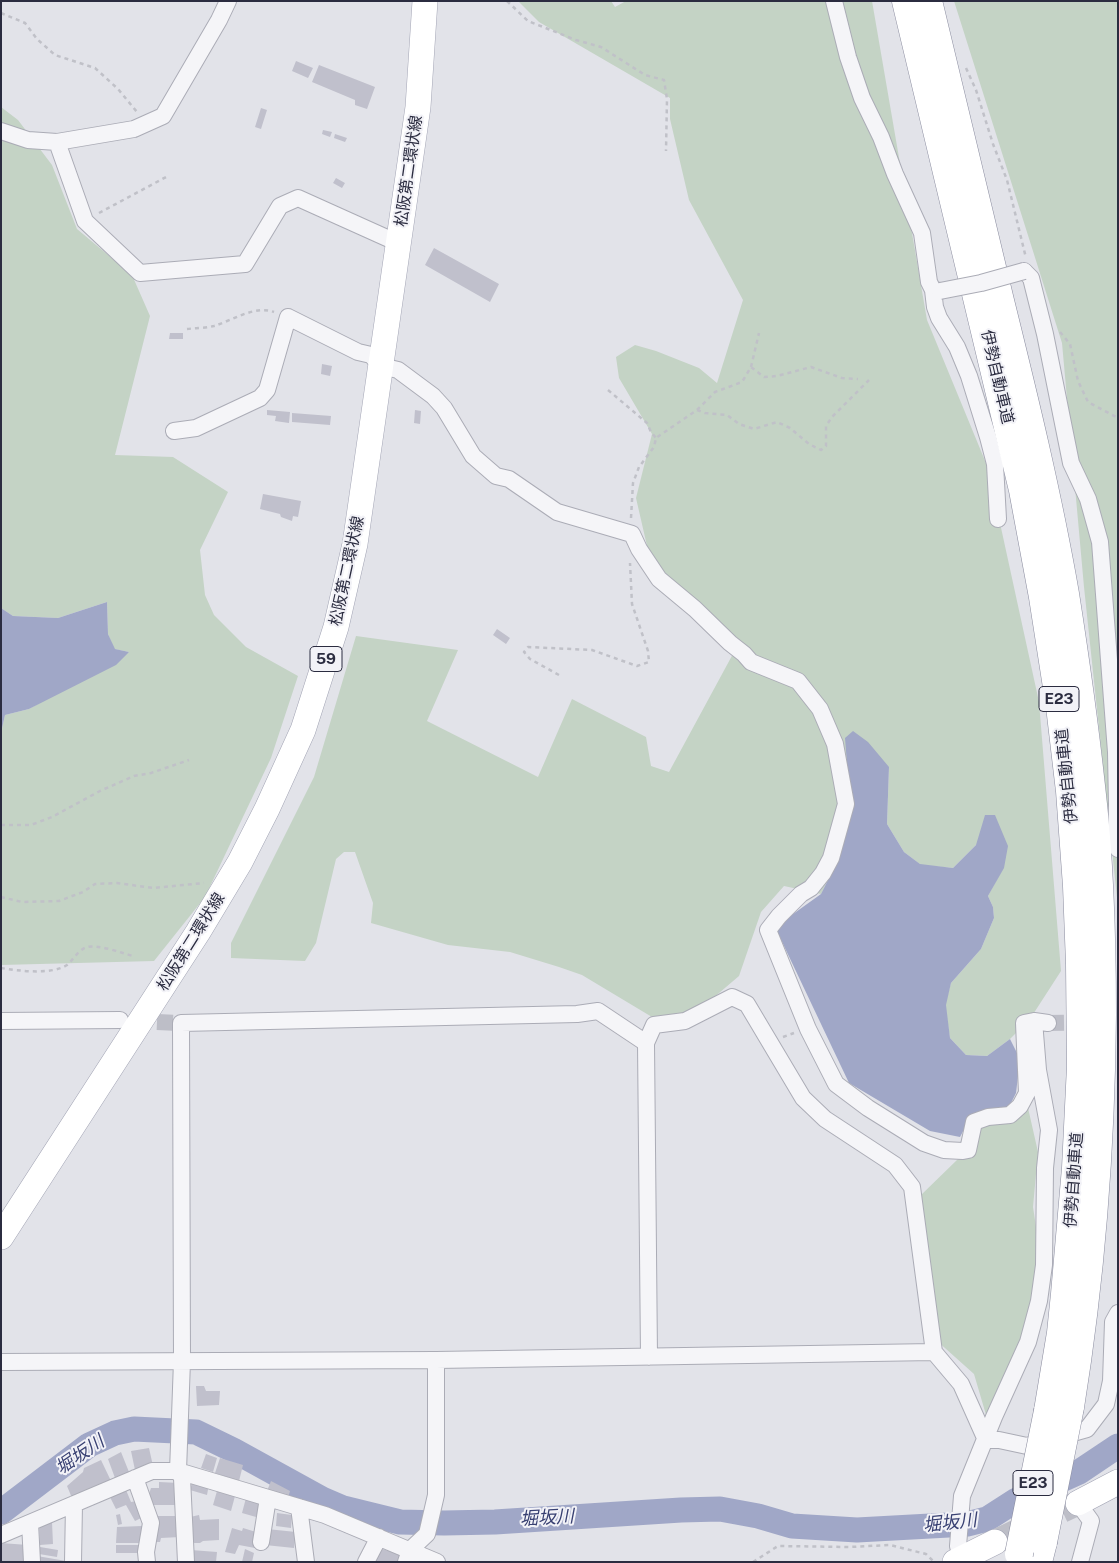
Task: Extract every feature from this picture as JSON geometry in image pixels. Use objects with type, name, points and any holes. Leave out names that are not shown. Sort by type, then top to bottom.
[{"type":"highway","name":"伊勢自動車道","points":[[906,1],[1023,490],[1043,597],[1060,706],[1070,791],[1077,886],[1081,1066],[1076,1168],[1060,1333],[1059,1409]]},
{"type":"highway","name":"伊勢自動車道","points":[[928,1],[1044,486],[1064,594],[1081,704],[1092,790],[1099,886],[1102,964],[1102,1067],[1097,1170],[1086,1296],[1059,1409],[1029,1555]]},
{"type":"main road","name":"松阪第二環状線","points":[[1,1237],[198,932],[240,862],[267,809],[303,730],[336,627],[356,544],[418,107],[425,1]]},
{"type":"main road","points":[[1078,1503],[1118,1482]]},
{"type":"main road","points":[[960,1561],[995,1542]]},
{"type":"street","points":[[1,131],[28,140],[57,142],[134,129],[163,116],[219,20],[228,1]]},
{"type":"street","points":[[834,1],[848,57],[862,98],[881,137],[895,174],[922,233],[929,282],[937,290]]},
{"type":"street","points":[[57,142],[84,221],[140,273],[245,264],[280,206],[298,198],[398,244]]},
{"type":"street","points":[[937,290],[1028,274],[1045,334],[1071,463],[1088,499],[1100,542],[1116,752],[1116,840],[1118,848]]},
{"type":"street","points":[[937,290],[935,307],[939,318],[960,354],[969,376],[988,437],[995,464],[998,519]]},
{"type":"street","points":[[174,431],[196,428],[260,398],[267,390],[288,317],[358,352],[371,355],[381,366],[398,370],[433,396],[444,408],[473,456],[496,476],[509,479],[557,512],[632,534],[639,549],[659,579],[751,662],[798,681],[820,709],[835,744],[846,804],[831,858],[823,873],[811,888],[801,894],[779,916],[768,930],[808,1028],[836,1084],[868,1108],[924,1143],[944,1150],[968,1150],[974,1122],[988,1117],[1010,1115],[1020,1106],[1027,1093],[1024,1023],[1041,1022],[1038,1070],[1049,1130],[1045,1168],[1044,1265],[1039,1301],[1028,1342],[994,1417],[962,1496],[958,1546],[960,1561]]},
{"type":"street","points":[[649,1357],[646,1043],[654,1025],[685,1021],[732,996],[747,1004],[803,1098],[825,1119],[895,1165],[912,1187],[934,1352],[961,1384],[986,1440]]},
{"type":"street","points":[[186,1562],[182,1478],[178,1471],[182,1361],[181,1022],[576,1014],[598,1011],[646,1043]]},
{"type":"street","points":[[1,1021],[120,1020]]},
{"type":"street","points":[[986,1440],[1000,1440],[1027,1446],[1087,1429],[1106,1404],[1111,1381],[1113,1322],[1118,1314]]},
{"type":"street","points":[[1,1362],[436,1360],[934,1352]]},
{"type":"street","points":[[408,1556],[427,1534],[436,1495],[436,1360]]},
{"type":"street","points":[[1,1535],[152,1471],[178,1471],[325,1515],[379,1537],[408,1556],[437,1562]]},
{"type":"street","points":[[135,1478],[151,1524],[146,1562]]},
{"type":"street","points":[[261,1542],[268,1498]]},
{"type":"street","points":[[1078,1503],[1091,1521],[1080,1562]]},
{"type":"street","points":[[74,1504],[74,1562]]},
{"type":"street","points":[[299,1507],[306,1562]]},
{"type":"street","points":[[30,1523],[32,1562]]},
{"type":"street","points":[[366,1562],[379,1537]]},
{"type":"path","points":[[507,1],[528,21],[576,40],[601,47],[645,75],[664,80],[667,99],[666,151]]},
{"type":"path","points":[[1,13],[25,23],[36,39],[55,55],[95,68],[118,89],[146,123]]},
{"type":"path","points":[[963,60],[976,90],[993,144],[1007,180],[1028,274]]},
{"type":"path","points":[[84,221],[168,176]]},
{"type":"path","points":[[187,329],[212,327],[247,314],[268,310],[288,317]]},
{"type":"path","points":[[1060,331],[1070,344],[1078,381],[1088,402],[1118,418]]},
{"type":"path","points":[[559,675],[530,659],[524,652],[528,647],[592,650],[637,666],[648,662],[648,651],[632,604],[630,548],[633,483],[639,467],[654,447],[656,438],[697,410],[715,392],[742,382],[751,367],[759,333]]},
{"type":"path","points":[[751,367],[764,377],[777,376],[811,367],[842,378],[858,379]]},
{"type":"path","points":[[697,410],[727,416],[739,424],[754,429],[777,422],[790,428],[809,444],[821,450],[826,446],[826,426],[832,417],[869,380]]},
{"type":"path","points":[[608,390],[647,423],[656,438]]},
{"type":"path","points":[[1,826],[32,825],[134,776],[151,773],[189,760]]},
{"type":"path","points":[[1,897],[22,902],[59,902],[83,892],[95,884],[116,883],[153,888],[209,882]]},
{"type":"path","points":[[1,968],[57,970],[68,964],[81,949],[89,946],[133,956]]},
{"type":"path","points":[[770,1041],[808,1028]]},
{"type":"path","points":[[753,1562],[778,1546],[849,1547],[890,1545],[926,1554],[934,1562]]},
{"type":"green space","points":[[518,1],[611,1],[615,7],[626,1],[872,1],[927,320],[988,468],[1039,702],[1061,971],[1030,1019],[1010,1039],[987,1056],[966,1055],[950,1038],[945,1005],[951,983],[981,949],[994,918],[993,907],[988,896],[1003,868],[976,845],[953,868],[921,865],[904,852],[887,824],[889,767],[849,789],[832,872],[821,894],[784,886],[761,912],[739,976],[712,999],[673,1019],[652,1017],[582,975],[559,967],[510,952],[448,945],[371,923],[373,903],[355,852],[344,852],[336,859],[316,943],[305,961],[231,958],[231,943],[314,777],[356,636],[458,650],[427,721],[538,777],[572,699],[646,737],[651,766],[669,772],[734,652],[650,559],[636,498],[652,434],[619,378],[616,357],[635,345],[699,368],[717,383],[743,300],[689,200],[670,119],[670,98],[539,22]]},
{"type":"green space","points":[[954,1],[1118,1],[1118,907],[1084,587],[1062,343]]},
{"type":"green space","points":[[1,107],[18,120],[52,165],[77,229],[132,275],[150,316],[115,455],[173,457],[228,492],[200,550],[205,595],[214,615],[246,647],[298,676],[271,758],[205,897],[154,961],[1,965],[1,733],[5,715],[29,709],[129,652],[114,649],[108,634],[107,602],[58,618],[13,616],[1,608]]},
{"type":"green space","points":[[1026,1099],[1038,1152],[1033,1207],[1043,1273],[1040,1305],[989,1425],[974,1374],[936,1340],[920,1196],[958,1159],[970,1130]]},
{"type":"water","points":[[107,602],[108,634],[115,649],[129,652],[116,665],[29,709],[5,715],[1,733],[1,608],[13,616],[58,618]]},
{"type":"water","points":[[853,731],[868,742],[889,767],[887,824],[904,852],[920,864],[953,868],[976,845],[985,815],[995,815],[1008,846],[1004,868],[988,896],[993,907],[994,918],[981,949],[951,983],[946,1005],[950,1038],[966,1055],[987,1056],[1010,1039],[1020,1059],[1016,1093],[1010,1105],[991,1116],[980,1111],[969,1120],[960,1137],[930,1131],[849,1083],[775,927],[821,894],[832,872],[849,789],[845,738]]},
{"type":"building","points":[[296,61],[313,68],[308,78],[292,71]]},
{"type":"building","points":[[319,65],[375,87],[367,109],[355,105],[355,100],[312,82]]},
{"type":"building","points":[[261,108],[267,110],[261,129],[255,127]]},
{"type":"building","points":[[323,130],[332,132],[330,137],[322,134]]},
{"type":"building","points":[[335,134],[347,138],[345,142],[334,138]]},
{"type":"building","points":[[336,178],[345,183],[342,188],[333,183]]},
{"type":"building","points":[[434,248],[499,284],[490,302],[425,265]]},
{"type":"building","points":[[170,333],[183,333],[183,339],[169,339]]},
{"type":"building","points":[[322,364],[332,366],[330,376],[321,374]]},
{"type":"building","points":[[267,410],[290,412],[289,423],[275,421],[276,416],[267,415]]},
{"type":"building","points":[[415,410],[421,411],[420,424],[414,423]]},
{"type":"building","points":[[292,413],[331,416],[330,425],[292,422]]},
{"type":"building","points":[[263,494],[301,501],[298,517],[293,516],[292,521],[281,517],[280,514],[260,509]]},
{"type":"building","points":[[497,629],[510,638],[506,644],[493,635]]},
{"type":"building","points":[[196,1386],[204,1386],[206,1391],[220,1391],[219,1405],[197,1406]]},
{"type":"building","points":[[149,1448],[153,1466],[135,1470],[131,1451]]},
{"type":"building","points":[[121,1452],[129,1472],[115,1478],[108,1459]]},
{"type":"building","points":[[206,1454],[217,1458],[213,1472],[201,1468]]},
{"type":"building","points":[[220,1458],[243,1465],[239,1481],[215,1473]]},
{"type":"building","points":[[101,1460],[111,1481],[72,1498],[67,1486],[83,1472],[84,1468]]},
{"type":"building","points":[[193,1480],[209,1484],[207,1495],[190,1490]]},
{"type":"building","points":[[271,1481],[290,1491],[288,1498],[267,1491]]},
{"type":"building","points":[[159,1482],[179,1483],[179,1505],[151,1505],[148,1497],[151,1488],[159,1488]]},
{"type":"building","points":[[126,1490],[131,1502],[137,1501],[145,1516],[135,1521],[126,1505],[116,1509],[110,1497]]},
{"type":"building","points":[[217,1491],[235,1496],[231,1511],[213,1505]]},
{"type":"building","points":[[246,1498],[261,1502],[256,1517],[242,1513]]},
{"type":"building","points":[[277,1513],[292,1515],[291,1528],[276,1526]]},
{"type":"building","points":[[120,1514],[122,1524],[118,1525],[116,1515]]},
{"type":"building","points":[[199,1515],[200,1520],[219,1519],[219,1540],[190,1543],[190,1517]]},
{"type":"building","points":[[154,1516],[180,1516],[180,1537],[161,1538],[160,1542],[152,1542]]},
{"type":"building","points":[[52,1522],[53,1544],[40,1545],[39,1523]]},
{"type":"building","points":[[142,1526],[142,1543],[116,1543],[117,1527]]},
{"type":"building","points":[[232,1528],[242,1531],[243,1528],[256,1532],[255,1548],[239,1545],[235,1554],[225,1552]]},
{"type":"building","points":[[267,1529],[296,1532],[294,1548],[265,1545]]},
{"type":"building","points":[[1,1543],[28,1545],[27,1562],[1,1562]]},
{"type":"building","points":[[116,1545],[141,1545],[140,1553],[116,1553]]},
{"type":"building","points":[[40,1547],[58,1550],[57,1557],[39,1554]]},
{"type":"building","points":[[245,1549],[254,1553],[252,1562],[242,1562]]},
{"type":"building","points":[[382,1549],[403,1555],[402,1562],[375,1562],[376,1553]]},
{"type":"building","points":[[191,1550],[217,1552],[216,1562],[190,1562]]},
{"type":"building","points":[[37,1556],[66,1561],[66,1562],[37,1562]]},
{"type":"waterway","name":"堀坂川","points":[[1,1512],[89,1445],[115,1433],[134,1429],[196,1432],[322,1499],[343,1508],[400,1522],[444,1523],[495,1522],[720,1509],[758,1516],[792,1526],[857,1530],[967,1524],[987,1519],[1015,1501],[1079,1472],[1118,1446]]},
{"type":"tunnel","points":[[133,1021],[181,1023]]},
{"type":"tunnel","points":[[1048,1023],[1118,1022]]},
{"type":"tunnel","points":[[995,1542],[1078,1503]]}]
